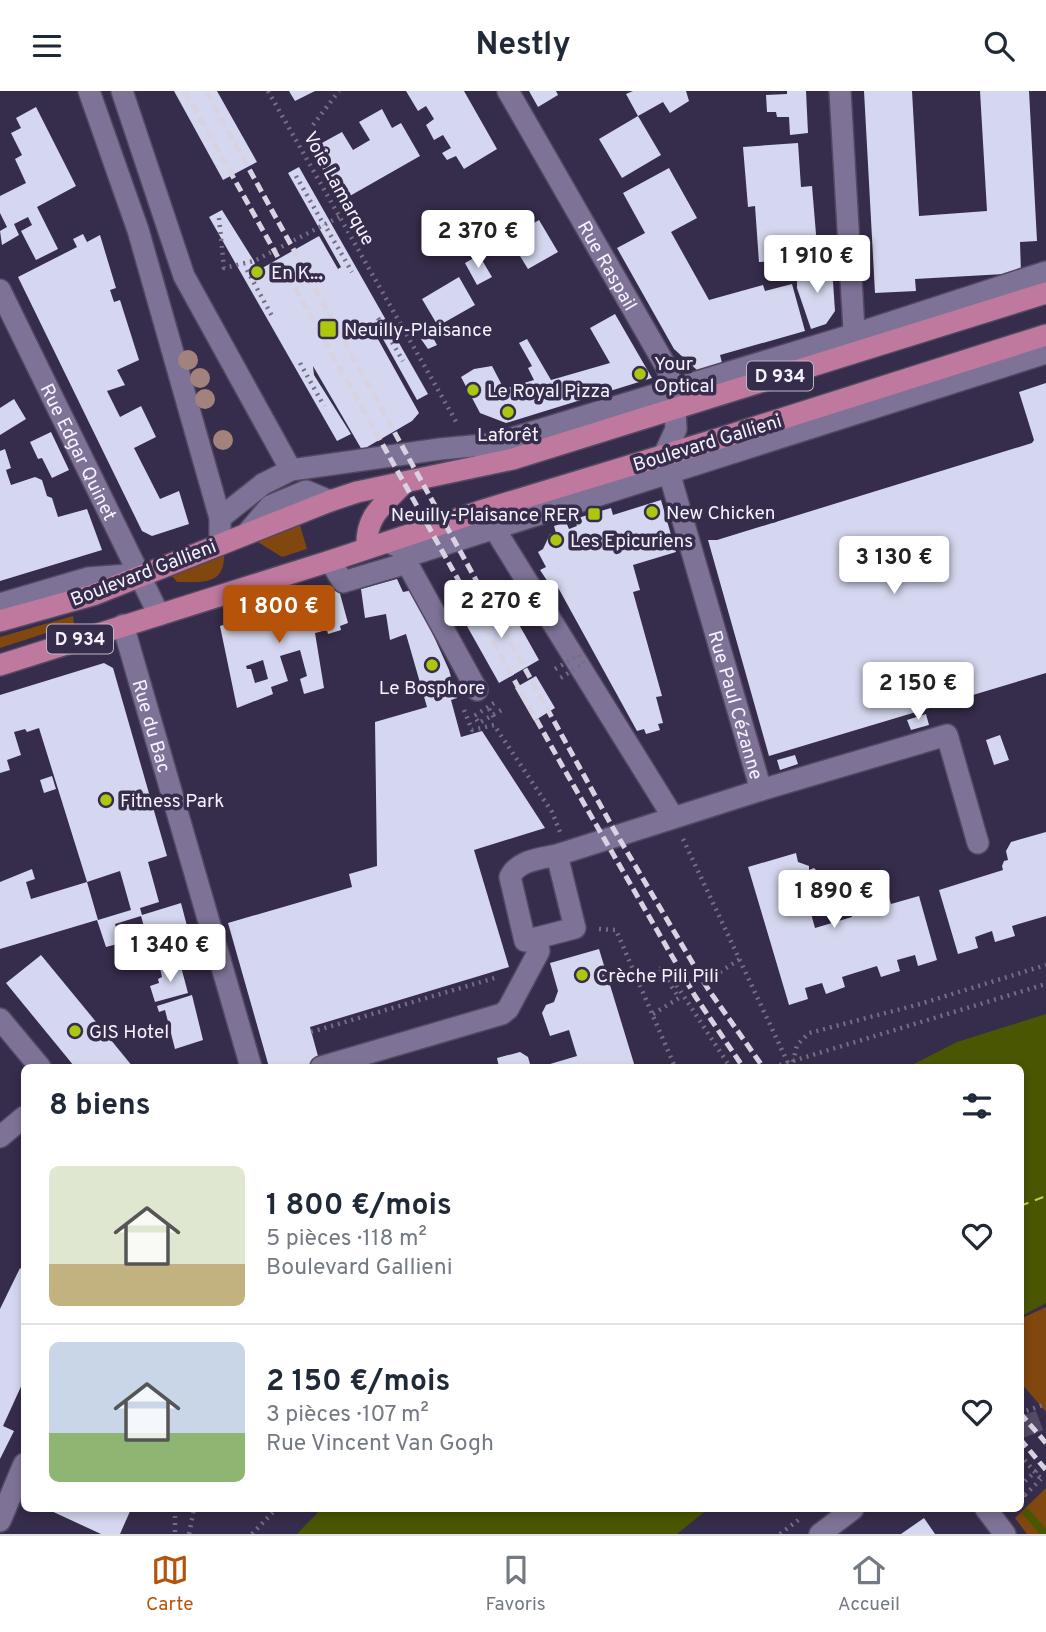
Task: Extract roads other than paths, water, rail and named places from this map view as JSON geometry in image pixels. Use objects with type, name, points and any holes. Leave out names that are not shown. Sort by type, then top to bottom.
[{"type":"main road","name":"Boulevard Gallieni","points":[[0,621],[93,594],[330,501],[513,459],[674,399],[855,343],[1046,293]]},
{"type":"main road","name":"Boulevard Gallieni","points":[[0,665],[487,509],[666,464],[1046,335]]},
{"type":"main road","points":[[367,548],[366,532],[372,518],[405,482]]},
{"type":"street","points":[[89,91],[138,230],[220,518],[220,543]]},
{"type":"street","points":[[121,91],[184,276],[291,470]]},
{"type":"street","name":"Rue Raspail","points":[[508,91],[668,370],[674,399]]},
{"type":"street","points":[[840,91],[855,343],[1046,272]]},
{"type":"street","name":"Rue Edgar Quinet","points":[[0,290],[159,615]]},
{"type":"street","points":[[388,542],[414,554],[494,528],[666,464],[1046,353]]},
{"type":"street","points":[[220,518],[263,484],[291,470],[320,464],[493,444],[674,399],[676,429],[666,464]]},
{"type":"street","points":[[440,449],[468,456],[513,459]]},
{"type":"street","name":"Rue Paul Cézanne","points":[[536,938],[525,941],[510,877],[512,872],[524,863],[761,790],[666,464]]},
{"type":"street","points":[[494,528],[673,817]]},
{"type":"street","points":[[330,561],[343,582],[407,563],[482,692]]},
{"type":"street","points":[[0,604],[88,578],[140,574]]},
{"type":"street","name":"Rue du Bac","points":[[123,625],[250,1064]]},
{"type":"street","points":[[761,790],[947,734],[978,843]]},
{"type":"street","points":[[331,1064],[502,1014],[508,1009],[539,951],[536,938],[575,928],[563,853]]},
{"type":"street","points":[[0,1019],[38,1064]]},
{"type":"street","points":[[0,1137],[21,1120]]},
{"type":"street","points":[[0,1521],[21,1471]]},
{"type":"street","points":[[820,1534],[849,1512]]},
{"type":"street","points":[[988,1512],[1005,1534]]},
{"type":"street","points":[[0,1526],[16,1534]]},
{"type":"waterway","points":[[1027,1513],[1045,1534]]},
{"type":"tunnel","points":[[1024,1426],[1046,1418]]},
{"type":"railway","points":[[185,91],[564,769],[695,996],[741,1064]]},
{"type":"railway","points":[[206,91],[613,828],[708,989],[761,1064]]},
{"type":"railway","points":[[1024,1418],[1046,1443]]},
{"type":"railway","points":[[1024,1444],[1046,1470]]},
{"type":"place","name":"En K...","points":[[257,272]]},
{"type":"place","name":"Neuilly-Plaisance","points":[[328,329]]},
{"type":"place","name":"Your Optical","points":[[640,374]]},
{"type":"place","name":"Le Royal Pizza","points":[[473,390]]},
{"type":"place","name":"Laforêt","points":[[508,412]]},
{"type":"place","name":"New Chicken","points":[[652,512]]},
{"type":"place","name":"Neuilly-Plaisance RER","points":[[594,514]]},
{"type":"place","name":"Les Epicuriens","points":[[556,540]]},
{"type":"place","name":"Le Bosphore","points":[[432,665]]},
{"type":"place","name":"Fitness Park","points":[[106,800]]},
{"type":"place","name":"Crèche Pili Pili","points":[[582,975]]},
{"type":"place","name":"GIS Hotel","points":[[75,1031]]}]
